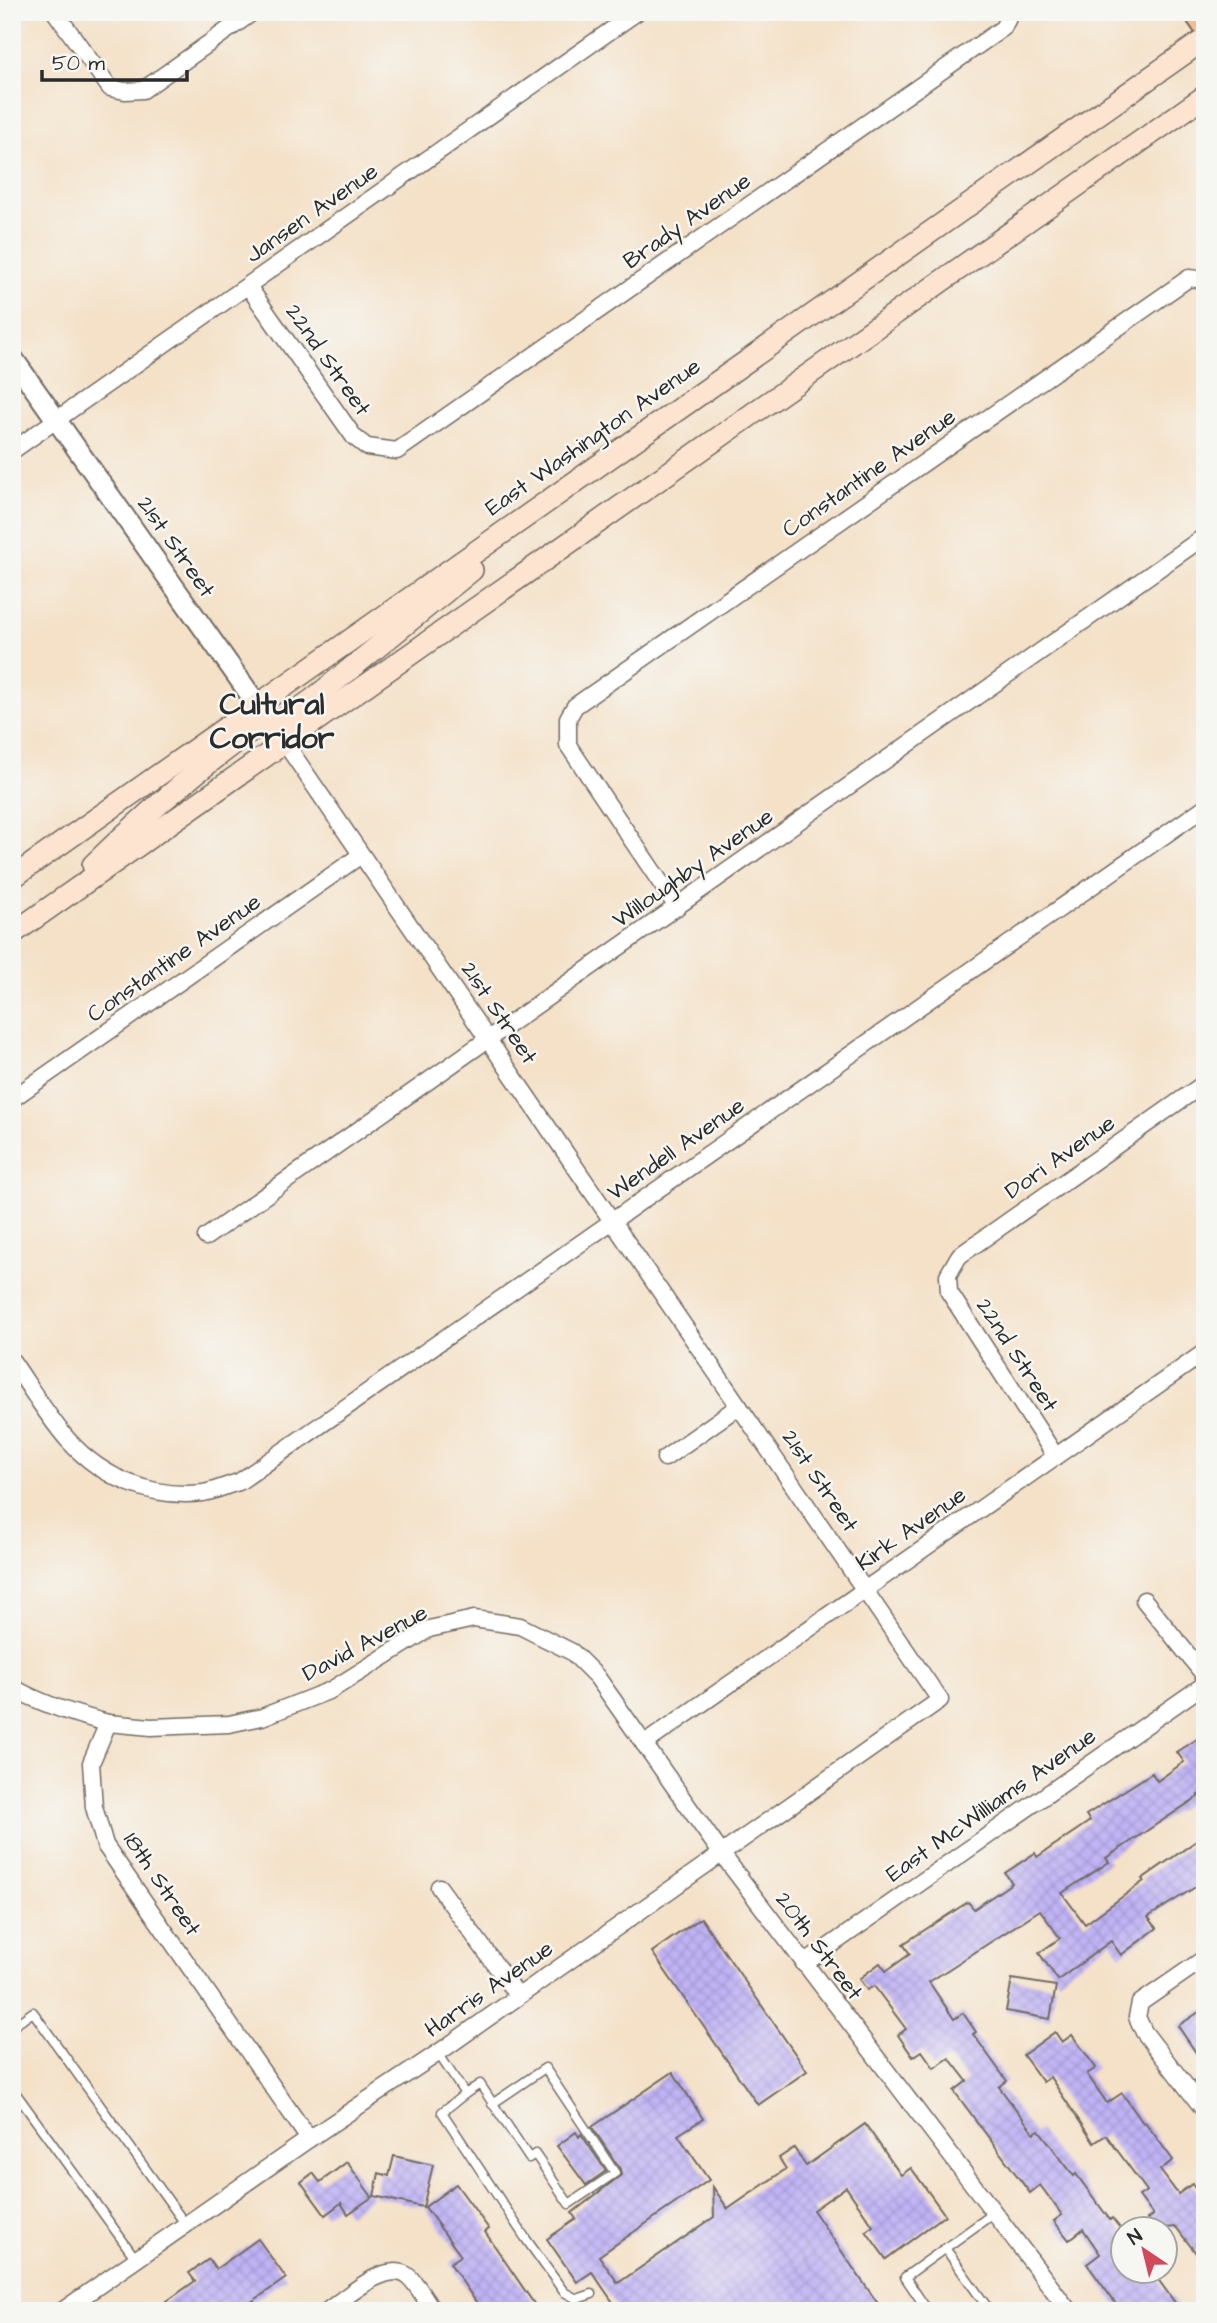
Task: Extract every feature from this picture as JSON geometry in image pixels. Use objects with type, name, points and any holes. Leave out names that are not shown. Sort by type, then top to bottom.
[{"type":"main road","points":[[1196,12],[1205,25]]},
{"type":"main road","name":"East Washington Avenue","points":[[12,934],[50,908],[499,535],[1205,39]]},
{"type":"main road","name":"East Washington Avenue","points":[[12,878],[271,723],[1205,96]]},
{"type":"main road","points":[[50,908],[127,832],[232,744],[271,723]]},
{"type":"street","points":[[55,12],[110,88],[125,91],[143,90],[253,12]]},
{"type":"street","name":"Jansen Avenue","points":[[12,451],[637,12]]},
{"type":"street","name":"Brady Avenue","points":[[379,450],[397,451],[409,443],[1003,29],[1011,12]]},
{"type":"street","name":"Constantine Avenue","points":[[677,907],[568,745],[568,718],[575,706],[1189,278],[1204,279]]},
{"type":"street","name":"22nd Street","points":[[248,286],[354,437],[367,447],[379,450]]},
{"type":"street","name":"21st Street","points":[[12,357],[271,723],[940,1700]]},
{"type":"street","name":"Willoughby Avenue","points":[[206,1237],[1205,536]]},
{"type":"street","name":"Wendell Avenue","points":[[12,1361],[68,1439],[100,1469],[141,1488],[161,1492],[204,1493],[239,1482],[1205,807]]},
{"type":"street","name":"Constantine Avenue","points":[[12,1099],[361,855]]},
{"type":"street","name":"Dori Avenue","points":[[948,1275],[959,1256],[1205,1083]]},
{"type":"street","name":"22nd Street","points":[[948,1275],[949,1292],[1056,1457]]},
{"type":"street","name":"Kirk Avenue","points":[[644,1744],[1205,1352]]},
{"type":"street","points":[[665,1458],[739,1406]]},
{"type":"street","points":[[1144,1600],[1205,1676]]},
{"type":"street","name":"David Avenue","points":[[108,1723],[151,1727],[229,1724],[262,1717],[331,1690],[429,1629],[474,1619],[520,1626]]},
{"type":"street","name":"20th Street","points":[[520,1626],[572,1652],[597,1677],[721,1853],[1069,2311]]},
{"type":"street","name":"East McWilliams Avenue","points":[[804,1964],[1205,1684]]},
{"type":"street","points":[[12,1687],[23,1694],[81,1716],[108,1723]]},
{"type":"street","name":"Harris Avenue","points":[[62,2311],[438,2053],[940,1700]]},
{"type":"street","name":"18th Street","points":[[108,1723],[92,1763],[94,1807],[106,1845],[309,2139]]},
{"type":"street","points":[[439,1887],[518,1996]]},
{"type":"street","points":[[1205,1958],[1140,2003],[1138,2017],[1144,2032],[1205,2112]]},
{"type":"street","points":[[327,2311],[382,2273],[395,2271],[409,2276],[433,2311]]},
{"type":"lane","points":[[12,2026],[33,2012],[186,2225]]},
{"type":"lane","points":[[438,2053],[465,2094]]},
{"type":"lane","points":[[492,2104],[545,2068],[615,2173],[569,2204],[535,2154],[529,2158],[492,2104],[480,2084],[442,2112],[564,2292],[577,2299],[592,2294]]},
{"type":"lane","points":[[12,2088],[136,2259]]},
{"type":"lane","points":[[928,2311],[905,2277],[994,2213]]},
{"type":"lane","points":[[945,2248],[990,2311]]},
{"type":"building","points":[[1205,1734],[1205,1791],[1106,1858],[1109,1862],[1062,1893],[1085,1924],[1144,1881],[1142,1879],[1205,1835],[1205,1881],[1148,1917],[1157,1928],[1121,1955],[1111,1941],[1058,1980],[1039,1953],[1060,1938],[1040,1910],[929,1982],[954,2019],[963,2013],[976,2032],[973,2034],[1007,2081],[999,2087],[1034,2133],[1039,2130],[1074,2176],[1076,2174],[1108,2217],[1108,2284],[1161,2284],[1181,2311],[1121,2311],[1087,2264],[1100,2254],[1083,2229],[1069,2240],[1054,2221],[1062,2215],[1040,2185],[1030,2193],[954,2091],[967,2081],[949,2058],[934,2068],[922,2051],[913,2057],[898,2035],[906,2029],[874,1986],[867,1990],[859,1979],[880,1963],[886,1971],[910,1954],[903,1944],[968,1902],[974,1909],[1012,1883],[1005,1873],[1035,1853],[1037,1857],[1090,1821],[1086,1815],[1152,1773],[1157,1781],[1184,1762],[1177,1752]]},
{"type":"building","points":[[701,1918],[807,2071],[758,2105],[652,1952]]},
{"type":"building","points":[[1012,1979],[1056,1986],[1050,2019],[1006,2011]]},
{"type":"building","points":[[1205,2008],[1205,2066],[1178,2026]]},
{"type":"building","points":[[1055,2032],[1062,2042],[1072,2035],[1096,2068],[1087,2074],[1107,2103],[1122,2093],[1173,2160],[1160,2170],[1178,2194],[1192,2184],[1205,2202],[1205,2265],[1178,2230],[1178,2214],[1152,2214],[1139,2196],[1147,2191],[1106,2135],[1094,2143],[1050,2077],[1043,2082],[1023,2055]]},
{"type":"building","points":[[673,2072],[703,2119],[678,2135],[709,2180],[599,2256],[618,2283],[714,2217],[713,2187],[728,2209],[786,2169],[779,2158],[794,2148],[806,2166],[865,2124],[901,2175],[911,2168],[945,2215],[886,2259],[866,2231],[873,2226],[846,2187],[813,2210],[883,2311],[619,2311],[592,2272],[577,2282],[547,2239],[576,2219],[572,2213],[621,2175],[620,2169],[592,2127]]},
{"type":"building","points":[[576,2132],[579,2137],[581,2134],[606,2171],[586,2185],[557,2146]]},
{"type":"building","points":[[394,2156],[433,2165],[423,2207],[374,2196],[379,2173],[389,2176]]},
{"type":"building","points":[[347,2162],[372,2197],[348,2214],[341,2203],[325,2215],[301,2182],[313,2173],[320,2182]]},
{"type":"building","points":[[456,2184],[489,2229],[485,2232],[539,2311],[482,2311],[450,2263],[461,2256],[425,2207]]},
{"type":"building","points":[[258,2239],[286,2278],[262,2295],[237,2311],[153,2311],[195,2281],[189,2273],[209,2259],[216,2269]]},
{"type":"district","name":"Cultural Corridor","points":[[272,722]]}]
